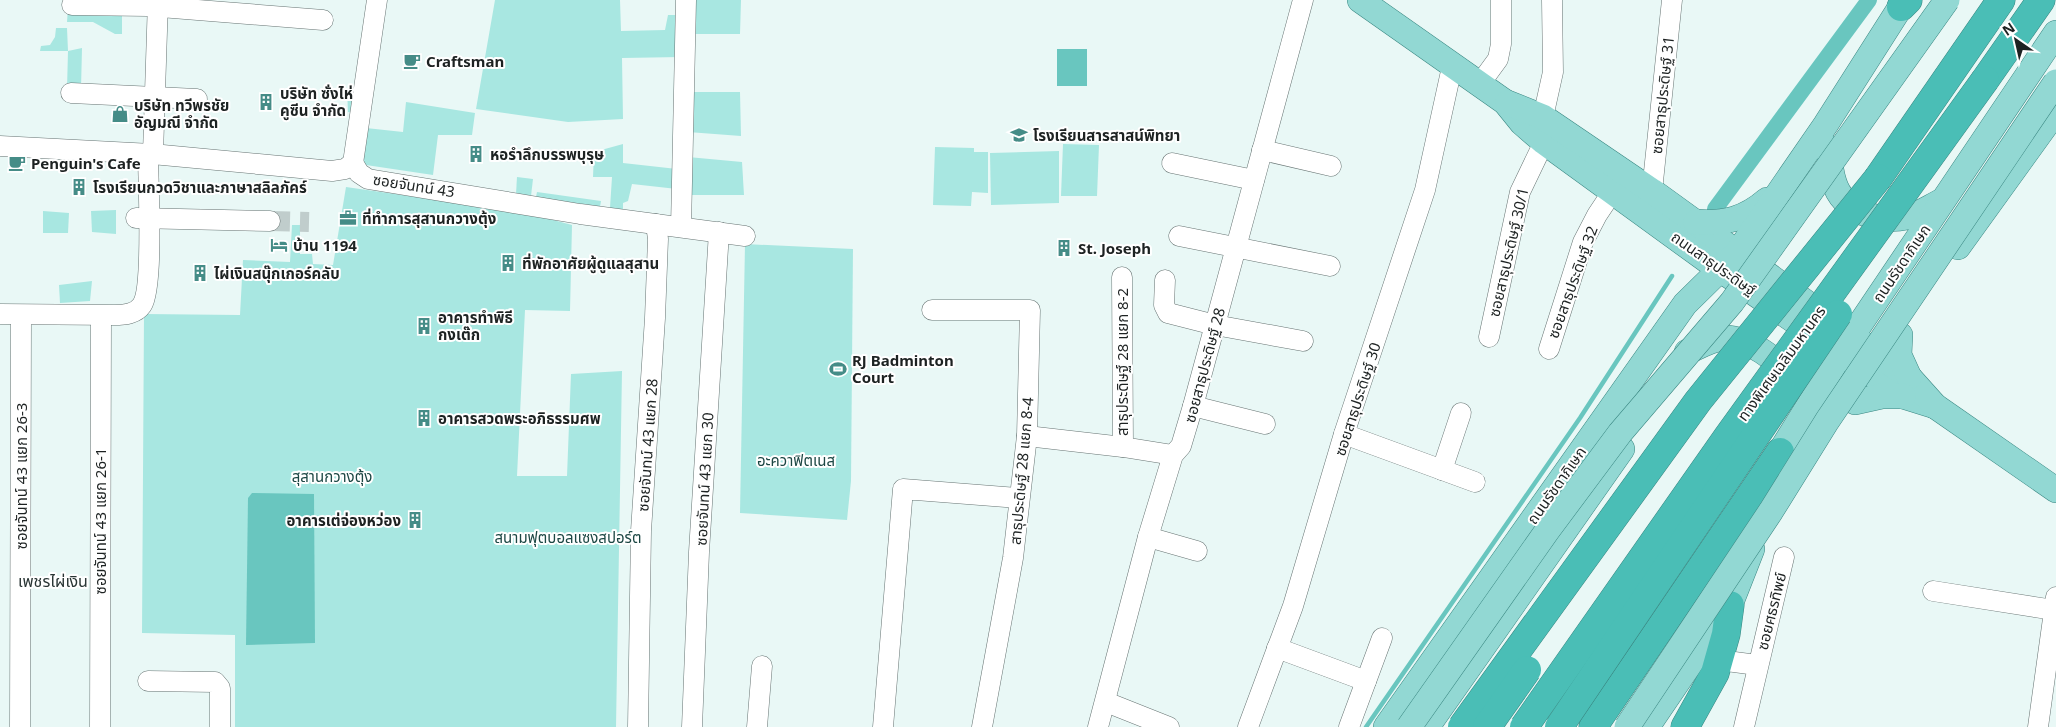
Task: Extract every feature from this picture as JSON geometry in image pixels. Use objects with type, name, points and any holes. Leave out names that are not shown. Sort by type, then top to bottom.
[{"type":"highway","name":"ทางพิเศษเฉลิมมหานคร","points":[[1487,727],[1878,178],[2001,0]]},
{"type":"highway","name":"ทางพิเศษเฉลิมมหานคร","points":[[1524,727],[1728,436],[2041,0]]},
{"type":"highway","points":[[1559,727],[1686,543],[1879,254],[1985,80]]},
{"type":"highway","points":[[1462,727],[1698,401],[1878,178]]},
{"type":"highway","points":[[1593,727],[1780,452]]},
{"type":"highway","points":[[1685,727],[1715,673],[1726,634],[1730,604]]},
{"type":"main road","name":"ถนนสาธุประดิษฐ์","points":[[1360,0],[1452,67],[1505,102],[1543,117],[1696,222],[1731,266]]},
{"type":"main road","name":"ถนนรัชดาภิเษก","points":[[1409,727],[1547,531],[1620,433],[1732,302],[1946,0]]},
{"type":"main road","name":"ถนนรัชดาภิเษก","points":[[1427,727],[1687,352],[1731,266],[1905,2]]},
{"type":"main road","name":"ถนนรัชดาภิเษก","points":[[1646,727],[1730,604],[1749,560],[1780,452],[1847,345],[2056,33]]},
{"type":"main road","name":"ถนนรัชดาภิเษก","points":[[1628,727],[1771,511],[1832,413],[2056,82]]},
{"type":"main road","name":"ถนนสาธุประดิษฐ์","points":[[1505,102],[1522,123],[1544,142],[1688,245],[1731,266],[2056,490]]},
{"type":"main road","name":"ถนนรัชดาภิเษก","points":[[1749,560],[1805,472],[1855,402],[1997,193],[2055,115]]},
{"type":"main road","points":[[1997,193],[1998,118]]},
{"type":"main road","points":[[1826,124],[1834,184],[1840,195],[1855,209],[1873,217],[1890,219],[1909,217],[1942,201]]},
{"type":"main road","points":[[1696,222],[1716,224],[1732,221],[1752,212],[1782,187]]},
{"type":"main road","points":[[1685,304],[1692,270],[1688,245]]},
{"type":"main road","name":"ถนนรัชดาภิเษก","points":[[1386,727],[1685,304],[1731,266]]},
{"type":"main road","points":[[1855,402],[1882,396],[1906,387],[1899,355],[1900,335]]},
{"type":"main road","points":[[1687,352],[1724,338],[1733,339],[1758,350],[1780,365],[1791,378],[1800,399],[1800,422]]},
{"type":"main road","points":[[1550,552],[1574,459]]},
{"type":"street","points":[[354,163],[377,0]]},
{"type":"street","points":[[681,227],[686,0]]},
{"type":"street","name":"ซอยสาธุประดิษฐ์ 28","points":[[1098,727],[1148,537],[1173,455],[1181,446],[1193,406],[1238,246],[1303,0]]},
{"type":"street","points":[[1480,85],[1498,58],[1501,44],[1501,0]]},
{"type":"street","points":[[1543,117],[1553,72],[1552,0]]},
{"type":"street","name":"ซอยสาธุประดิษฐ์ 31","points":[[1652,191],[1672,0]]},
{"type":"street","points":[[72,4],[158,4],[323,20]]},
{"type":"street","points":[[0,314],[21,316],[108,316],[129,307],[134,299],[142,246],[145,153],[156,98],[158,4]]},
{"type":"street","name":"ซอยสาธุประดิษฐ์ 30","points":[[1248,727],[1293,606],[1344,434],[1424,190],[1452,67]]},
{"type":"street","points":[[71,93],[197,99]]},
{"type":"street","points":[[2013,95],[2055,115]]},
{"type":"street","name":"ซอยสาธุประดิษฐ์ 30/1","points":[[1489,336],[1520,192],[1544,142]]},
{"type":"street","name":"ซอยจันทน์ 43","points":[[0,146],[145,153],[332,171],[345,169],[354,163],[359,173],[368,179],[745,236]]},
{"type":"street","points":[[1262,150],[1330,166]]},
{"type":"street","points":[[1172,163],[1254,180]]},
{"type":"street","name":"ซอยสาธุประดิษฐ์ 32","points":[[1548,349],[1583,242],[1597,215],[1613,191]]},
{"type":"street","points":[[142,218],[270,221]]},
{"type":"street","name":"ซอยจันทน์ 43 แยก 28","points":[[638,727],[641,531],[655,318],[658,239],[656,224]]},
{"type":"street","name":"ซอยจันทน์ 43 แยก 30","points":[[692,727],[700,533],[719,232]]},
{"type":"street","points":[[1179,236],[1238,246],[1330,266]]},
{"type":"street","name":"สาธุประดิษฐ์ 28 แยก 8-2","points":[[1122,276],[1123,446]]},
{"type":"street","points":[[1165,280],[1164,305],[1168,313],[1215,325],[1303,341]]},
{"type":"street","name":"สาธุประดิษฐ์ 28 แยก 8-4","points":[[932,310],[1030,310],[1027,436],[1013,558],[982,727]]},
{"type":"street","name":"ซอยจันทน์ 43 แยก 26-3","points":[[20,727],[21,316]]},
{"type":"street","name":"ซอยจันทน์ 43 แยก 26-1","points":[[100,727],[108,316]]},
{"type":"street","points":[[1193,406],[1266,424]]},
{"type":"street","points":[[1442,470],[1461,413]]},
{"type":"street","points":[[1344,434],[1475,482]]},
{"type":"street","points":[[1027,436],[1123,446],[1173,455]]},
{"type":"street","points":[[883,727],[902,491],[906,488],[1019,498]]},
{"type":"street","points":[[1148,537],[1197,551]]},
{"type":"street","name":"ซอยศธรทิพย์","points":[[1744,727],[1757,665],[1784,557]]},
{"type":"street","points":[[1934,591],[2055,604],[2038,727]]},
{"type":"street","points":[[1349,727],[1382,638]]},
{"type":"street","points":[[1277,648],[1366,681]]},
{"type":"street","name":"ซอยศธรทิพย์","points":[[1719,660],[1757,665]]},
{"type":"street","points":[[757,727],[762,666]]},
{"type":"street","points":[[148,681],[215,682],[220,688],[220,727]]},
{"type":"street","points":[[1106,702],[1169,727]]},
{"type":"green space","points":[[495,0],[620,0],[621,31],[665,30],[668,15],[681,15],[681,57],[622,58],[623,119],[568,122],[476,109]]},
{"type":"green space","points":[[690,0],[741,0],[740,34],[690,34]]},
{"type":"green space","points":[[68,8],[122,10],[122,34],[115,34],[93,22],[67,22]]},
{"type":"green space","points":[[56,28],[67,28],[68,51],[40,51],[41,46],[50,45],[55,37]]},
{"type":"green space","points":[[82,48],[81,89],[67,89],[68,51]]},
{"type":"green space","points":[[347,89],[356,90],[355,113],[348,112]]},
{"type":"green space","points":[[689,92],[740,92],[741,136],[688,132]]},
{"type":"green space","points":[[406,102],[475,113],[472,135],[438,135],[433,175],[363,163],[366,128],[403,132]]},
{"type":"green space","points":[[623,144],[623,163],[677,169],[677,189],[632,184],[628,201],[623,203],[623,210],[610,208],[612,177],[593,177],[594,152]]},
{"type":"green space","points":[[1063,144],[1099,145],[1097,196],[1061,196]]},
{"type":"green space","points":[[935,147],[974,148],[974,152],[988,152],[988,193],[972,192],[971,206],[933,205]]},
{"type":"green space","points":[[1059,151],[1059,203],[991,205],[990,153]]},
{"type":"green space","points":[[688,157],[742,162],[744,195],[686,195]]},
{"type":"green space","points":[[517,177],[533,179],[531,196],[516,194]]},
{"type":"green space","name":"สุสานกวางตุ้ง","points":[[346,187],[527,213],[572,225],[570,311],[525,310],[517,476],[567,476],[571,374],[622,371],[616,727],[235,727],[235,635],[142,633],[144,314],[240,315],[243,260],[290,262],[292,225],[300,225],[300,254],[312,254],[313,264],[333,265]]},
{"type":"green space","points":[[537,192],[601,201],[600,207],[536,197]]},
{"type":"green space","points":[[116,210],[116,234],[92,232],[91,211]]},
{"type":"green space","points":[[43,211],[69,213],[68,233],[43,233]]},
{"type":"green space","name":"อะควาฟิตเนส","points":[[745,244],[853,249],[851,481],[847,520],[740,513]]},
{"type":"green space","points":[[92,281],[90,301],[60,303],[59,285]]},
{"type":"shaded area","points":[[1057,49],[1087,49],[1087,86],[1057,86]]},
{"type":"shaded area","points":[[252,493],[314,494],[315,643],[246,645],[248,498]]},
{"type":"waterway","points":[[1715,209],[1869,0]]},
{"type":"waterway","points":[[1366,727],[1580,418],[1672,276]]},
{"type":"tunnel","points":[[270,221],[309,222]]},
{"type":"place","name":"Craftsman","points":[[412,61]]},
{"type":"place","name":"บริษัท ซั่งไห่ คูซีน จำกัด","points":[[266,102]]},
{"type":"place","name":"บริษัท ทวีพรชัย อัญมณี จำกัด","points":[[120,114]]},
{"type":"place","name":"โรงเรียนสารสาสน์พิทยา","points":[[1019,135]]},
{"type":"place","name":"หอรำลึกบรรพบุรุษ","points":[[476,154]]},
{"type":"place","name":"Penguin's Cafe","points":[[17,163]]},
{"type":"place","name":"โรงเรียนกวดวิชาและภาษาสลิลภัคร์","points":[[79,187]]},
{"type":"place","name":"ที่ทำการสุสานกวางตุ้ง","points":[[348,218]]},
{"type":"place","name":"บ้าน 1194","points":[[279,245]]},
{"type":"place","name":"St. Joseph","points":[[1064,248]]},
{"type":"place","name":"ที่พักอาศัยผู้ดูแลสุสาน","points":[[508,263]]},
{"type":"place","name":"ไผ่เงินสนุ๊กเกอร์คลับ","points":[[200,273]]},
{"type":"place","name":"อาคารทำพิธี กงเต๊ก","points":[[424,326]]},
{"type":"place","name":"RJ Badminton Court","points":[[838,369]]},
{"type":"place","name":"อาคารสวดพระอภิธรรมศพ","points":[[424,418]]},
{"type":"place","name":"อาคารเต่จ่องหว่อง","points":[[415,520]]},
{"type":"district","name":"เพชรไผ่เงิน","points":[[53,581]]},
{"type":"park label","name":"สนามฟุตบอลแซงสปอร์ต","points":[[568,537]]}]
